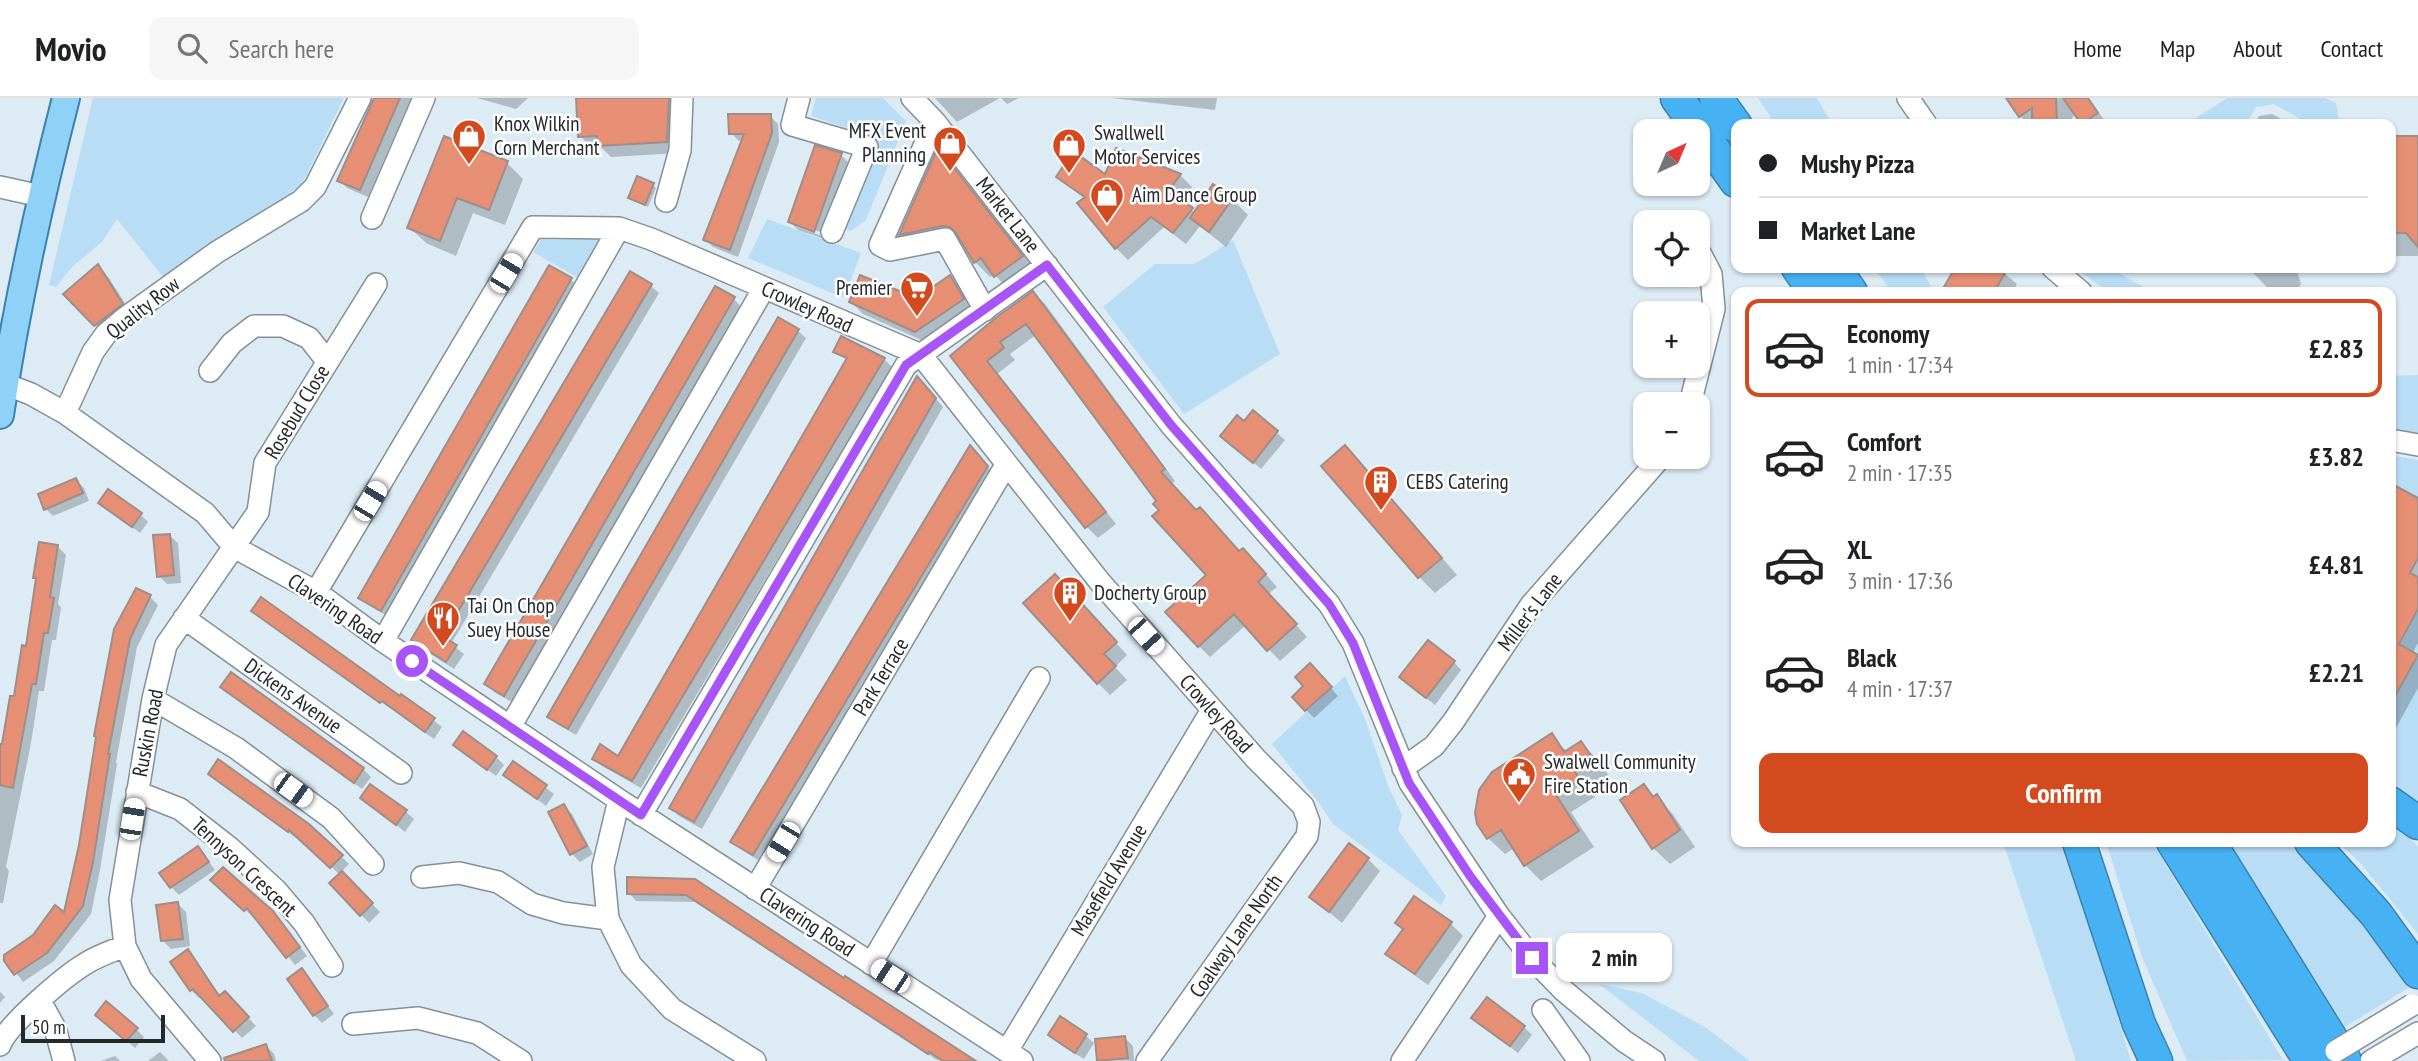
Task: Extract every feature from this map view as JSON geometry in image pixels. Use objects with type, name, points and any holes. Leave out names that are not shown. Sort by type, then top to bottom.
[{"type":"highway","points":[[1677,98],[1731,174]]},
{"type":"highway","points":[[1716,98],[1731,119]]},
{"type":"highway","points":[[1727,98],[1739,119]]},
{"type":"highway","points":[[2396,807],[2418,822]]},
{"type":"highway","points":[[2081,847],[2127,989],[2156,1061]]},
{"type":"highway","points":[[2176,847],[2310,1061]]},
{"type":"highway","points":[[2212,847],[2345,1061]]},
{"type":"highway","points":[[2316,847],[2376,914],[2418,972]]},
{"type":"main road","points":[[0,415],[5,384],[7,329],[65,98]]},
{"type":"street","name":"Quality Row","points":[[65,413],[93,352],[106,334],[217,253],[301,201],[315,187],[360,98]]},
{"type":"street","points":[[372,218],[424,98]]},
{"type":"street","points":[[666,201],[680,150],[682,98]]},
{"type":"street","points":[[799,98],[792,125],[867,147],[832,232]]},
{"type":"street","name":"Market Lane","points":[[912,98],[935,122],[1171,425],[1329,604],[1353,643],[1409,783],[1499,916],[1532,958],[1563,990],[1624,1041],[1654,1061]]},
{"type":"street","points":[[1908,98],[1923,119]]},
{"type":"street","points":[[935,122],[880,245],[890,250],[945,239],[985,310]]},
{"type":"street","points":[[0,187],[41,196]]},
{"type":"street","name":"Crowley Road","points":[[316,592],[533,227],[620,229],[651,239],[921,355],[1100,582],[1256,759],[1303,806]]},
{"type":"street","points":[[383,641],[620,229]]},
{"type":"street","points":[[641,815],[906,365],[1047,265]]},
{"type":"street","points":[[1693,392],[1714,310],[1710,272]]},
{"type":"street","points":[[2059,273],[2075,287]]},
{"type":"street","name":"Rosebud Close","points":[[234,547],[258,512],[265,463],[376,284]]},
{"type":"street","points":[[510,727],[764,288]]},
{"type":"street","points":[[210,371],[232,343],[254,326],[283,326],[309,338],[327,361]]},
{"type":"street","name":"Clavering Road","points":[[5,384],[31,394],[65,413],[205,513],[234,547],[316,592],[383,641],[641,815],[1014,1056]]},
{"type":"street","points":[[2396,441],[2418,445]]},
{"type":"street","name":"Park Terrace","points":[[755,889],[1006,466]]},
{"type":"street","name":"Miller's Lane","points":[[1402,768],[1434,747],[1531,605],[1650,469]]},
{"type":"street","name":"Ruskin Road","points":[[210,1061],[141,979],[125,946],[120,900],[136,792],[166,645],[234,547]]},
{"type":"street","name":"Dickens Avenue","points":[[184,618],[401,773]]},
{"type":"street","points":[[871,964],[1039,678]]},
{"type":"street","points":[[153,699],[236,748],[331,818],[373,864]]},
{"type":"street","name":"Masefield Avenue","points":[[1014,1056],[1212,709]]},
{"type":"street","name":"Tennyson Crescent","points":[[136,792],[180,809],[230,848],[276,890],[332,966]]},
{"type":"street","points":[[619,800],[603,867],[608,919],[631,965],[672,1009],[750,1059]]},
{"type":"street","name":"Coalway Lane North","points":[[1147,1061],[1307,836],[1309,822],[1303,806]]},
{"type":"street","points":[[422,877],[459,873],[498,882],[532,904],[563,913],[608,919]]},
{"type":"street","points":[[1402,1061],[1499,916]]},
{"type":"street","points":[[0,1045],[13,1024],[85,964],[125,946]]},
{"type":"street","points":[[40,1001],[54,1028],[64,1061]]},
{"type":"street","points":[[2319,1061],[2415,1003]]},
{"type":"street","points":[[1543,1010],[1579,1061]]},
{"type":"street","points":[[353,1024],[418,1018],[477,1032],[521,1061]]},
{"type":"street","points":[[2371,1061],[2418,1033]]},
{"type":"shaded area","points":[[93,98],[344,98],[301,186],[163,277],[117,219],[102,242],[73,266],[56,287],[49,285]]},
{"type":"shaded area","points":[[816,98],[883,98],[906,121],[866,220],[851,231],[842,227],[875,150],[858,132],[811,116]]},
{"type":"shaded area","points":[[1758,98],[1817,98],[1829,119],[1772,119]]},
{"type":"shaded area","points":[[2227,98],[2325,98],[2336,103],[2339,119],[2300,119],[2274,104],[2256,107],[2249,119],[2194,119]]},
{"type":"shaded area","points":[[767,219],[861,253],[844,298],[748,258]]},
{"type":"shaded area","points":[[602,239],[580,279],[533,252],[541,240]]},
{"type":"shaded area","points":[[1233,240],[1280,354],[1184,414],[1103,307],[1155,264],[1195,264]]},
{"type":"shaded area","points":[[1878,273],[1923,273],[1932,287],[1888,287]]},
{"type":"shaded area","points":[[2082,273],[2119,273],[2143,287],[2102,287]]},
{"type":"shaded area","points":[[2418,375],[2418,434],[2396,429],[2396,376]]},
{"type":"shaded area","points":[[2396,456],[2418,460],[2418,498],[2396,486]]},
{"type":"shaded area","points":[[2418,609],[2418,813],[2396,795],[2396,694],[2417,655],[2399,644]]},
{"type":"shaded area","points":[[1345,676],[1365,719],[1389,788],[1402,815],[1398,830],[1446,896],[1441,905],[1333,824],[1272,744]]},
{"type":"shaded area","points":[[2396,827],[2418,846],[2418,934],[2362,865],[2343,847],[2396,847]]},
{"type":"shaded area","points":[[2005,847],[2067,847],[2131,1061],[2076,1061]]},
{"type":"shaded area","points":[[2108,847],[2155,847],[2283,1060],[2187,1061],[2142,957]]},
{"type":"shaded area","points":[[2232,847],[2296,847],[2374,932],[2413,985],[2345,1027]]},
{"type":"shaded area","points":[[1599,984],[1642,993],[1705,1027],[1750,1061],[1699,1061]]},
{"type":"building","points":[[374,98],[400,98],[360,190],[337,181]]},
{"type":"building","points":[[576,98],[669,98],[667,142],[597,146],[597,136],[578,137]]},
{"type":"building","points":[[2006,98],[2056,98],[2057,119],[2032,119],[2032,108],[2019,117]]},
{"type":"building","points":[[2063,98],[2088,98],[2098,113],[2089,119],[2078,119]]},
{"type":"building","points":[[728,114],[771,114],[772,133],[730,250],[703,240],[744,134],[729,134]]},
{"type":"building","points":[[444,136],[508,161],[489,210],[457,198],[440,241],[407,228]]},
{"type":"building","points":[[2396,136],[2418,136],[2418,247],[2406,233],[2396,233]]},
{"type":"building","points":[[815,145],[842,153],[814,232],[788,222]]},
{"type":"building","points":[[938,147],[1023,256],[994,277],[981,258],[974,263],[950,227],[942,226],[899,235]]},
{"type":"building","points":[[1116,148],[1181,174],[1169,190],[1193,208],[1173,233],[1151,217],[1115,249],[1077,203],[1085,197],[1056,177],[1073,151],[1105,174]]},
{"type":"building","points":[[637,176],[654,183],[645,205],[628,198]]},
{"type":"building","points":[[1213,184],[1233,198],[1209,232],[1190,218]]},
{"type":"building","points":[[98,264],[123,304],[94,326],[63,294]]},
{"type":"building","points":[[549,265],[572,278],[381,611],[358,598]]},
{"type":"building","points":[[630,271],[652,284],[443,637],[457,645],[446,662],[411,640]]},
{"type":"building","points":[[1952,273],[2005,273],[1997,287],[1944,287]]},
{"type":"building","points":[[860,275],[917,298],[950,275],[964,299],[915,332],[849,302]]},
{"type":"building","points":[[715,286],[735,297],[504,696],[484,684]]},
{"type":"building","points":[[1033,291],[1165,469],[1161,472],[1196,510],[1200,507],[1239,551],[1243,548],[1266,574],[1258,582],[1297,624],[1267,651],[1234,614],[1198,647],[1165,612],[1206,575],[1152,516],[1159,510],[1153,504],[1156,501],[1026,324],[1000,342],[1004,348],[987,361],[1106,512],[1085,528],[950,356]]},
{"type":"building","points":[[778,317],[799,329],[568,729],[547,717]]},
{"type":"building","points":[[841,336],[885,358],[632,781],[592,759],[600,744],[618,756],[847,358],[833,352]]},
{"type":"building","points":[[917,376],[936,398],[694,822],[669,808]]},
{"type":"building","points":[[1253,410],[1278,431],[1253,463],[1220,436],[1237,415],[1244,421]]},
{"type":"building","points":[[970,445],[988,466],[753,855],[730,842]]},
{"type":"building","name":"CEBS Catering","points":[[1345,445],[1442,558],[1418,578],[1321,466]]},
{"type":"building","points":[[76,478],[83,493],[44,510],[38,494]]},
{"type":"building","points":[[2396,486],[2418,498],[2418,558],[2410,573],[2418,577],[2418,609],[2399,644],[2418,655],[2396,694]]},
{"type":"building","points":[[108,489],[142,513],[132,527],[98,503]]},
{"type":"building","points":[[170,534],[174,575],[157,577],[153,535]]},
{"type":"building","points":[[39,542],[58,545],[50,597],[54,598],[48,633],[44,633],[36,684],[32,684],[13,788],[0,785],[0,744],[10,696],[14,696],[22,645],[26,646]]},
{"type":"building","name":"Docherty Group","points":[[1055,574],[1117,642],[1104,654],[1116,666],[1097,684],[1023,603]]},
{"type":"building","points":[[136,588],[151,595],[130,639],[108,754],[93,862],[83,906],[47,953],[14,975],[4,961],[4,955],[33,935],[55,905],[64,912],[79,845],[96,737],[94,736],[114,629]]},
{"type":"building","points":[[261,597],[435,718],[425,732],[251,611]]},
{"type":"building","points":[[1428,640],[1455,661],[1426,698],[1399,677]]},
{"type":"building","points":[[1310,663],[1332,687],[1305,711],[1292,697],[1303,686],[1295,677]]},
{"type":"building","points":[[231,672],[364,768],[354,783],[220,687]]},
{"type":"building","points":[[463,731],[497,756],[487,770],[453,745]]},
{"type":"building","name":"Swalwell Community Fire Station","points":[[1552,733],[1564,752],[1581,741],[1594,760],[1575,772],[1580,780],[1556,795],[1579,831],[1524,866],[1501,830],[1487,839],[1477,824],[1475,813],[1479,790],[1492,772]]},
{"type":"building","points":[[218,759],[309,824],[343,855],[330,868],[289,830],[288,832],[208,774]]},
{"type":"building","points":[[513,761],[547,785],[537,799],[503,775]]},
{"type":"building","points":[[370,784],[407,810],[396,825],[360,798]]},
{"type":"building","points":[[1644,784],[1653,797],[1657,794],[1680,830],[1652,849],[1620,800]]},
{"type":"building","points":[[564,804],[587,846],[570,855],[548,812]]},
{"type":"building","points":[[1349,843],[1369,858],[1329,912],[1309,897]]},
{"type":"building","points":[[198,846],[209,862],[170,888],[159,873]]},
{"type":"building","points":[[223,867],[273,911],[300,947],[286,958],[247,908],[244,911],[210,880]]},
{"type":"building","points":[[342,871],[373,903],[360,916],[329,883]]},
{"type":"building","points":[[627,877],[695,879],[976,1061],[943,1061],[929,1052],[928,1054],[686,895],[627,894]]},
{"type":"building","points":[[1414,896],[1452,922],[1415,974],[1385,954],[1403,929],[1395,923]]},
{"type":"building","points":[[178,902],[183,939],[161,941],[156,905]]},
{"type":"building","points":[[188,949],[219,996],[225,991],[249,1017],[233,1032],[193,989],[190,991],[170,962]]},
{"type":"building","points":[[302,968],[328,1006],[313,1016],[287,979]]},
{"type":"building","points":[[1487,997],[1525,1026],[1510,1046],[1471,1018]]},
{"type":"building","points":[[106,1001],[138,1028],[126,1041],[95,1015]]},
{"type":"building","points":[[1060,1016],[1087,1034],[1075,1053],[1048,1035]]},
{"type":"building","points":[[1125,1036],[1128,1058],[1097,1061],[1095,1039]]},
{"type":"building","points":[[266,1044],[272,1061],[225,1061],[224,1058]]},
{"type":"place","name":"Knox Wilkin Corn Merchant","points":[[469,166]]},
{"type":"place","name":"MFX Event Planning","points":[[950,173]]},
{"type":"place","name":"Swallwell Motor Services","points":[[1069,175]]},
{"type":"place","name":"Aim Dance Group","points":[[1107,225]]},
{"type":"place","name":"Premier","points":[[917,318]]},
{"type":"place","name":"CEBS Catering","points":[[1381,512]]},
{"type":"place","name":"Docherty Group","points":[[1070,623]]},
{"type":"place","name":"Tai On Chop Suey House","points":[[443,648]]},
{"type":"place","name":"Swalwell Community Fire Station","points":[[1519,804]]},
{"type":"route","points":[[412,661],[641,815],[906,365],[1047,265],[1171,425],[1329,604],[1353,643],[1409,783],[1470,876],[1532,958]]}]
